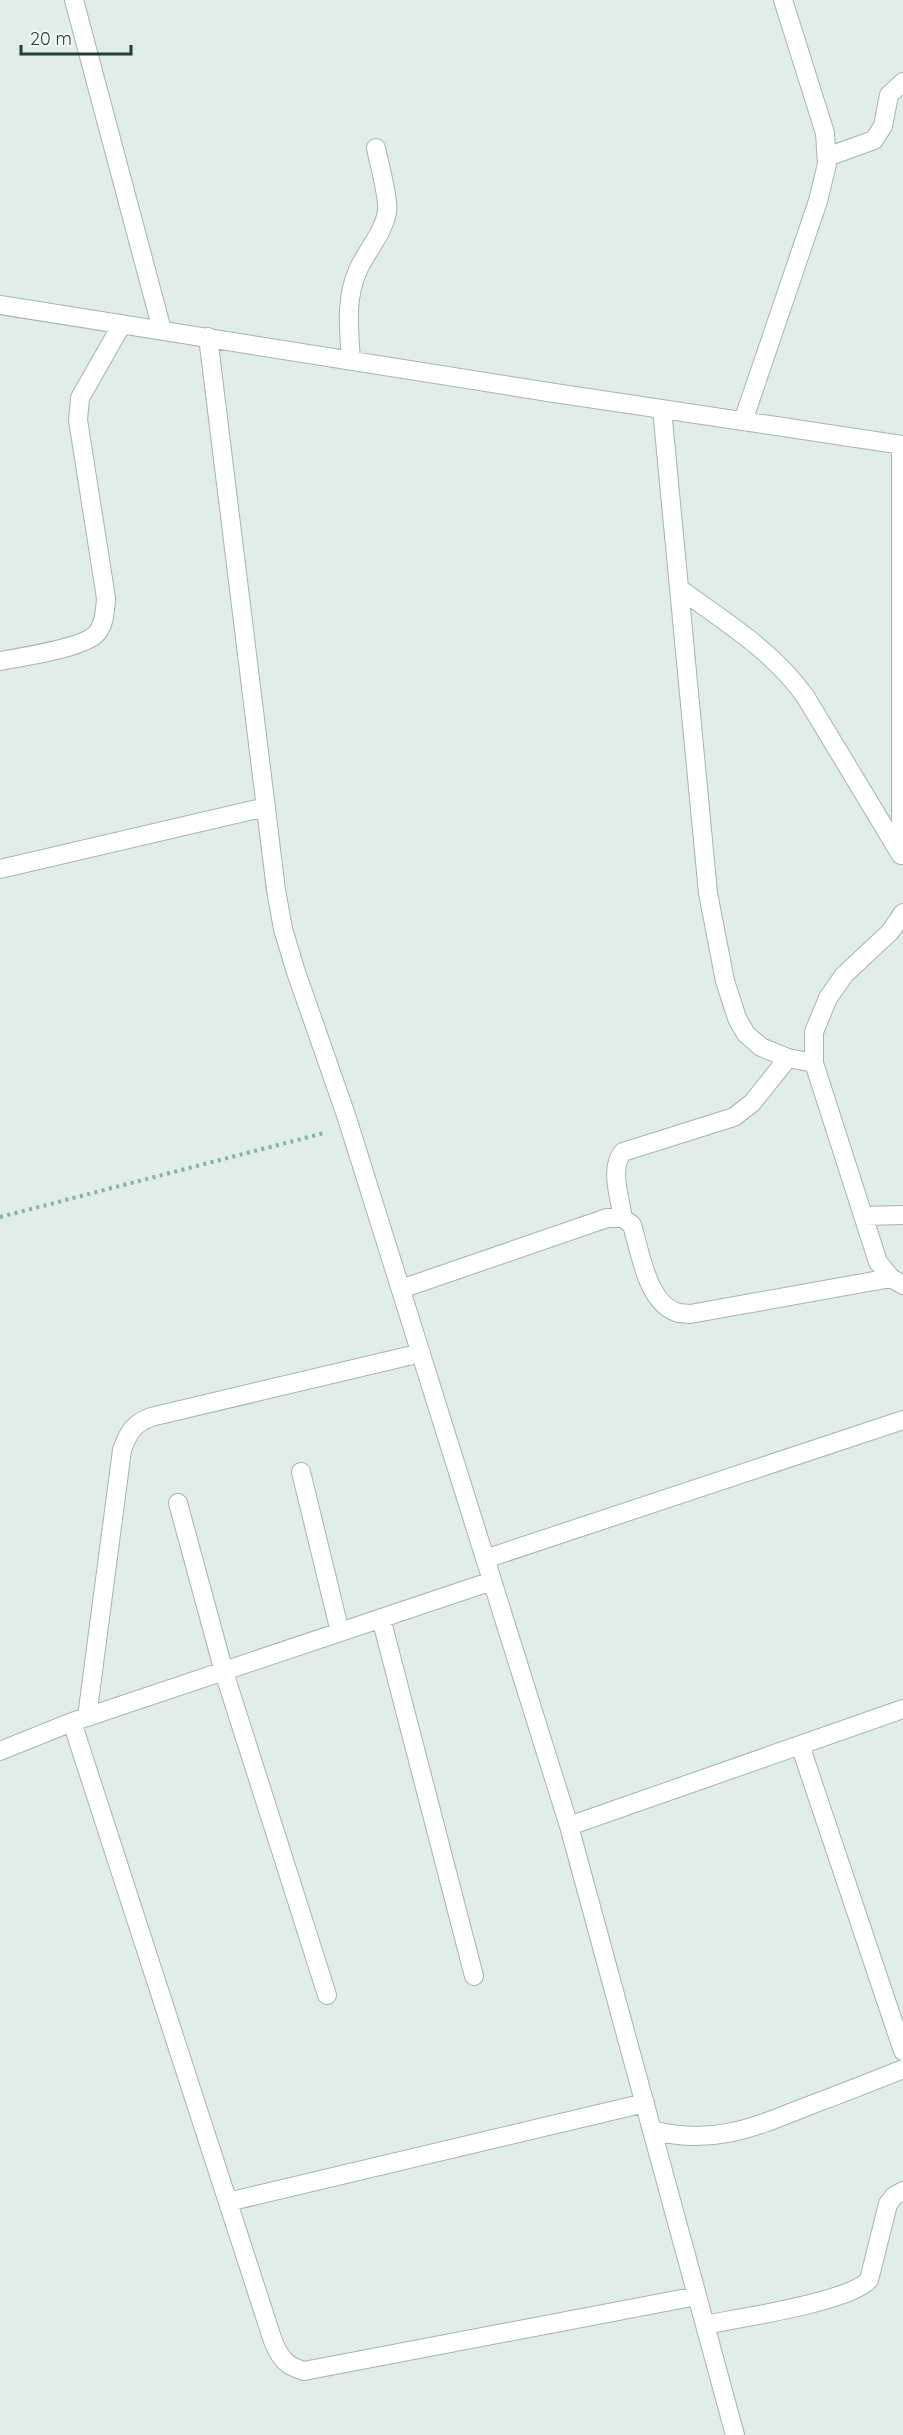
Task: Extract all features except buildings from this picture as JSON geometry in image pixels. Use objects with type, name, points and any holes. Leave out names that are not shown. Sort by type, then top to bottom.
[{"type":"street","points":[[74,0],[162,330]]},
{"type":"street","points":[[743,421],[818,201],[827,164],[825,133],[783,0]]},
{"type":"street","points":[[827,157],[874,140],[883,126],[889,95],[903,82]]},
{"type":"street","points":[[351,360],[348,315],[350,293],[359,269],[378,236],[387,210],[376,148]]},
{"type":"street","points":[[0,305],[902,445],[902,857]]},
{"type":"street","points":[[0,661],[82,643],[98,633],[104,617],[105,598],[78,420],[80,398],[122,324]]},
{"type":"street","points":[[208,338],[276,890],[283,928],[401,1289],[569,1826],[735,2435]]},
{"type":"street","points":[[662,409],[708,893],[725,981],[737,1018],[746,1034],[761,1047],[788,1058],[814,1063]]},
{"type":"street","points":[[680,589],[753,642],[788,672],[805,696],[902,857]]},
{"type":"street","points":[[0,869],[266,807]]},
{"type":"street","points":[[897,1281],[878,1262],[814,1063],[814,1032],[828,998],[844,975],[890,932],[903,914]]},
{"type":"street","points":[[623,1218],[616,1171],[618,1158],[623,1152],[734,1117],[752,1103],[788,1058]]},
{"type":"street","points":[[863,1216],[903,1215]]},
{"type":"street","points":[[401,1289],[608,1218],[623,1218],[632,1225],[651,1290],[662,1304],[675,1312],[690,1314],[897,1281]]},
{"type":"street","points":[[421,1353],[151,1417],[137,1423],[128,1434],[122,1450],[79,1720],[228,2202],[279,2356],[290,2367],[304,2371],[697,2296]]},
{"type":"street","points":[[485,1559],[903,1420]]},
{"type":"street","points":[[301,1472],[340,1632]]},
{"type":"street","points":[[178,1503],[224,1672],[327,1995]]},
{"type":"street","points":[[0,1751],[79,1720],[492,1581]]},
{"type":"street","points":[[381,1618],[474,1976]]},
{"type":"street","points":[[569,1826],[903,1709]]},
{"type":"street","points":[[800,1745],[903,2051]]},
{"type":"street","points":[[652,2130],[676,2137],[703,2137],[748,2129],[903,2069]]},
{"type":"street","points":[[228,2202],[645,2103]]},
{"type":"street","points":[[705,2325],[835,2298],[863,2287],[869,2280],[888,2204],[894,2196],[903,2191]]},
{"type":"path","points":[[0,1217],[349,1126]]}]
